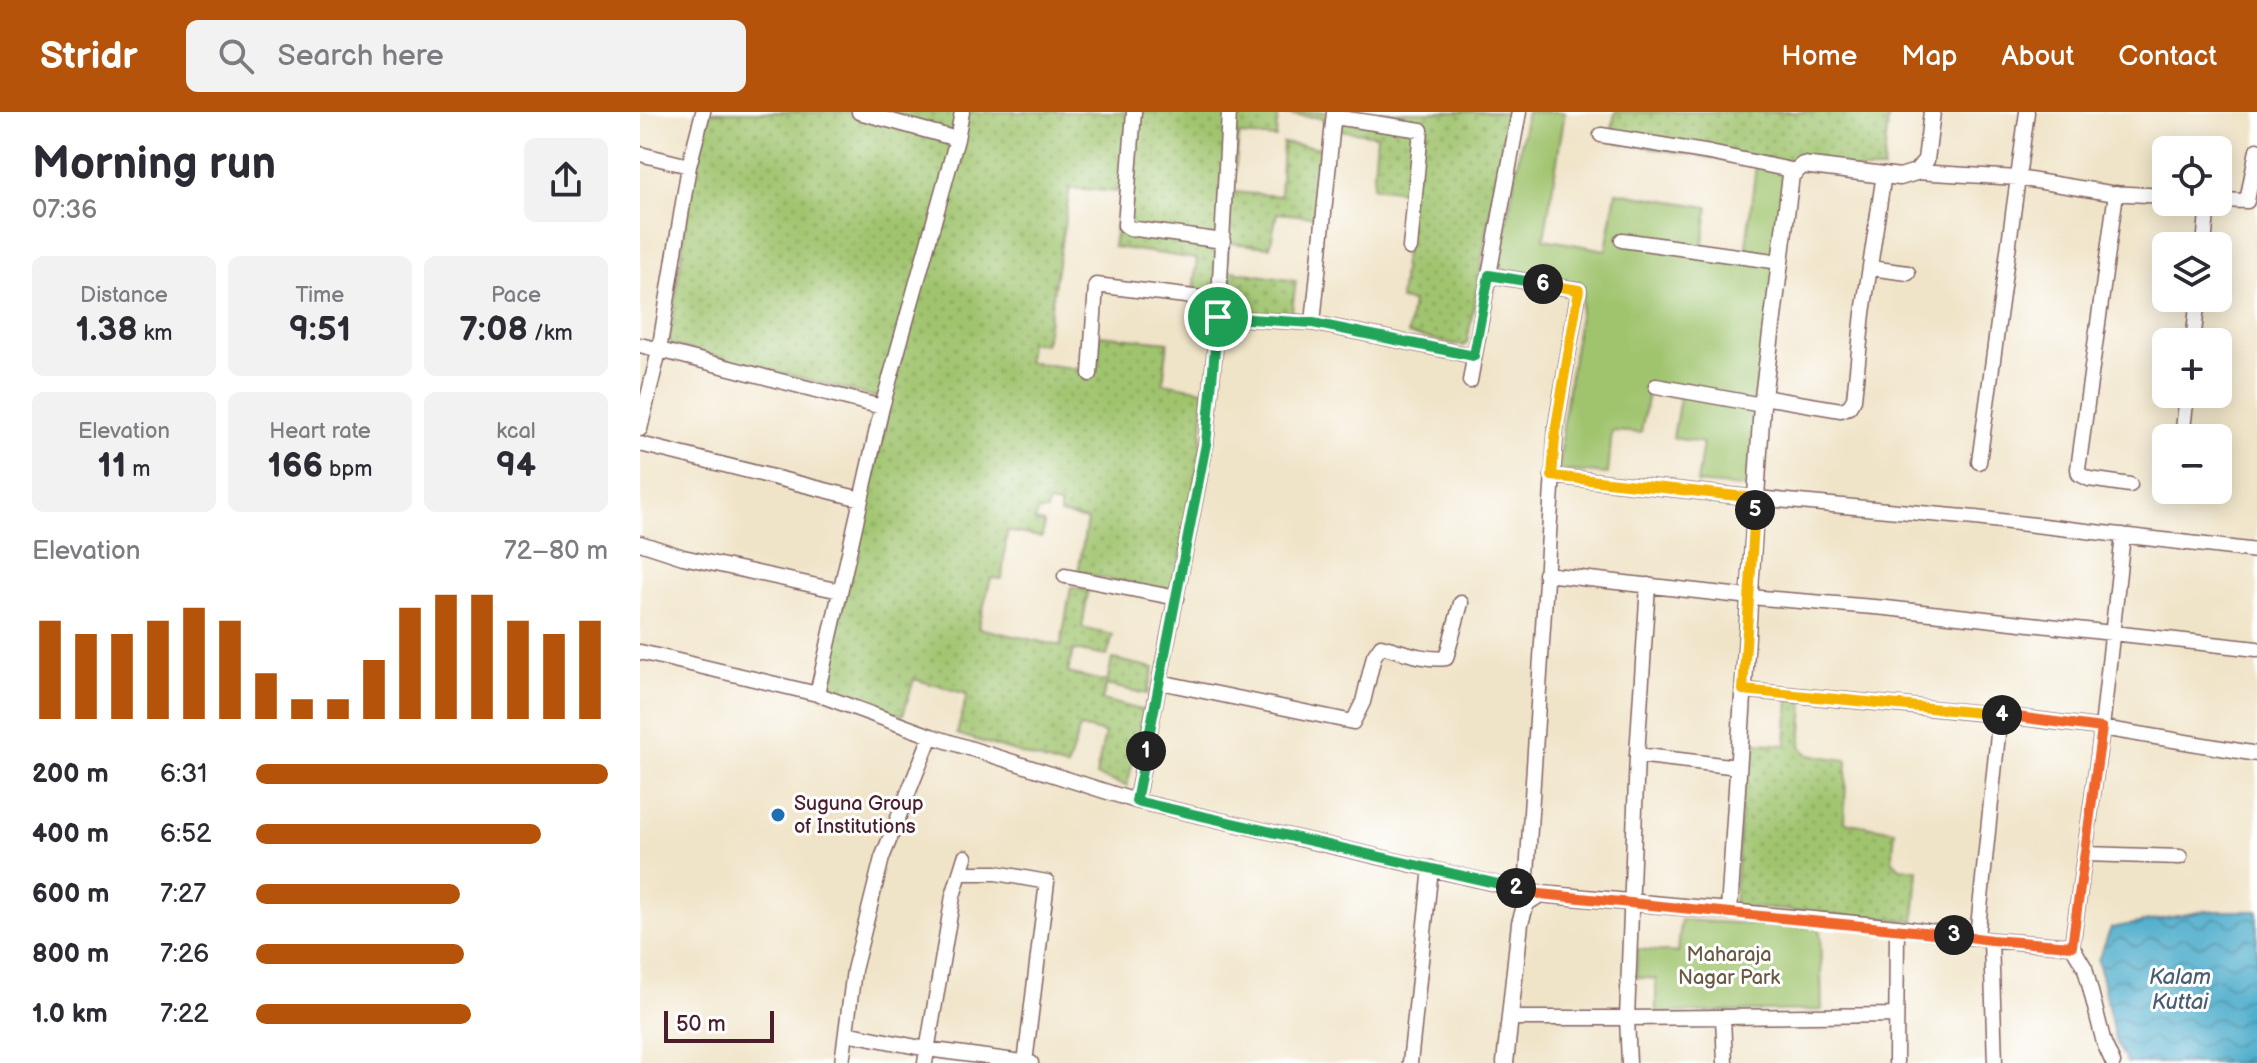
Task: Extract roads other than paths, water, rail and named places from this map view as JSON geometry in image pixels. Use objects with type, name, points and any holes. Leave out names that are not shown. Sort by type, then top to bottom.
[{"type":"street","points":[[640,429],[659,351],[689,166],[703,112]]},
{"type":"street","points":[[859,112],[957,139]]},
{"type":"street","points":[[817,694],[882,407],[962,112]]},
{"type":"street","points":[[1134,112],[1125,225],[1223,241]]},
{"type":"street","points":[[1136,801],[1206,444],[1218,317],[1229,112]]},
{"type":"street","points":[[1470,381],[1519,112]]},
{"type":"street","points":[[1916,172],[1926,160],[1932,112]]},
{"type":"street","points":[[1979,462],[2027,112]]},
{"type":"street","points":[[1313,323],[1334,115],[1421,130],[1410,248]]},
{"type":"street","points":[[1601,135],[1796,171]]},
{"type":"street","points":[[2232,201],[2252,202],[2257,150]]},
{"type":"street","points":[[640,154],[689,166]]},
{"type":"street","points":[[1729,911],[1762,401],[1791,175],[1803,165],[1900,177],[1916,172],[2018,178],[2116,193],[2152,195]]},
{"type":"street","points":[[1656,386],[1841,410],[1849,407],[1854,399],[1884,174]]},
{"type":"street","points":[[2116,193],[2078,469],[2079,474],[2089,479],[2130,485]]},
{"type":"street","points":[[1622,240],[1780,262]]},
{"type":"street","points":[[1870,268],[1908,273]]},
{"type":"street","points":[[1489,275],[1579,290],[1556,426],[1552,476],[1545,574],[1533,892],[1520,923],[1505,1063]]},
{"type":"street","points":[[1090,374],[1096,285],[1218,300]]},
{"type":"street","points":[[1218,317],[1313,323],[1474,356]]},
{"type":"street","points":[[640,345],[882,407]]},
{"type":"street","points":[[640,444],[861,499]]},
{"type":"street","points":[[1552,476],[1975,518],[2257,551]]},
{"type":"street","points":[[2113,1063],[2104,1043],[2085,968],[2072,946],[2102,728],[2123,535]]},
{"type":"street","points":[[640,543],[683,557],[840,591]]},
{"type":"street","points":[[1545,574],[2257,649]]},
{"type":"street","points":[[1065,576],[1177,598]]},
{"type":"street","points":[[1629,1063],[1627,1018],[1637,755],[1648,585]]},
{"type":"street","points":[[1160,682],[1353,722],[1363,702],[1374,656],[1381,646],[1446,658],[1461,603]]},
{"type":"street","points":[[640,652],[817,694],[931,736],[1136,801],[1533,892],[2072,946]]},
{"type":"street","points":[[1743,690],[2000,715],[2102,728],[2257,754]]},
{"type":"street","points":[[1995,1063],[1984,939],[2000,715]]},
{"type":"street","points":[[842,1063],[854,970],[882,858],[931,736]]},
{"type":"street","points":[[1637,755],[1738,767]]},
{"type":"street","points":[[2085,854],[2180,857]]},
{"type":"street","points":[[926,1056],[953,896],[965,857]]},
{"type":"street","points":[[1410,1063],[1431,868]]},
{"type":"street","points":[[960,873],[996,873],[1047,882],[1025,1062]]},
{"type":"street","points":[[1896,1063],[1897,927]]},
{"type":"street","points":[[1510,1018],[1895,1015]]},
{"type":"street","points":[[1723,1017],[1725,1063]]},
{"type":"street","points":[[846,1033],[926,1056],[1032,1063]]},
{"type":"water","name":"Kalam Kuttai","points":[[2205,911],[2257,911],[2257,1063],[2127,1063],[2115,1040],[2098,960],[2111,928]]},
{"type":"place","name":"Suguna Group of Institutions","points":[[778,815]]},
{"type":"park label","name":"Maharaja Nagar Park","points":[[1729,966]]}]
